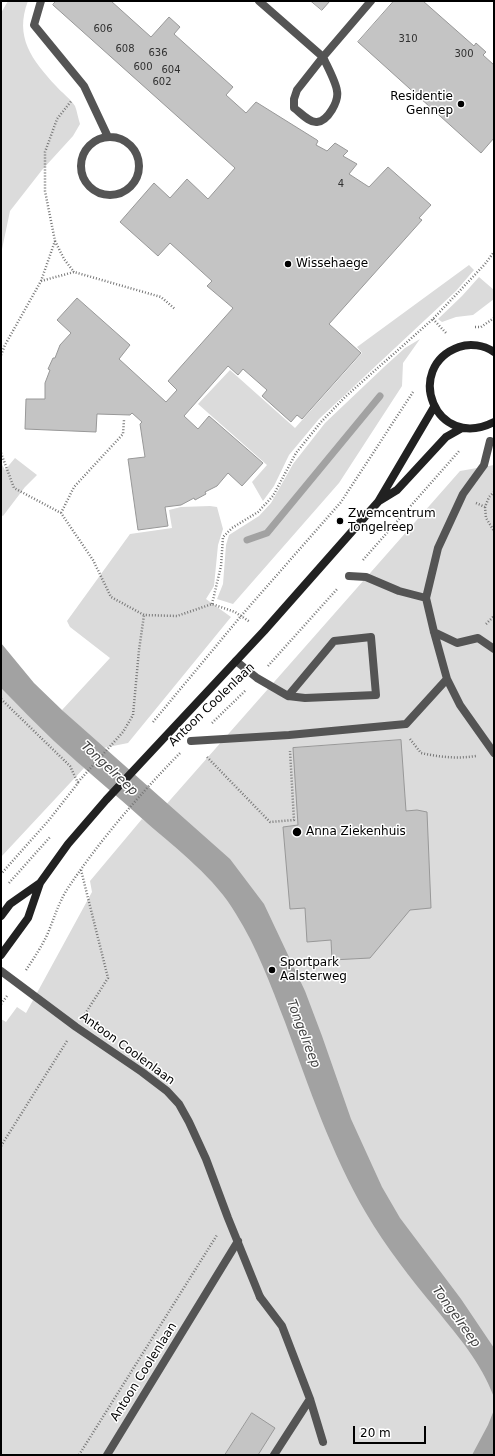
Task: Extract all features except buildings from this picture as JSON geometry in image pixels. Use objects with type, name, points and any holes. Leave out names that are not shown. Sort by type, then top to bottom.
[{"type":"main road","points":[[492,349],[477,345],[464,346],[451,350],[441,358],[434,369],[430,381],[430,394],[434,407],[441,416],[451,424],[462,428],[474,429],[485,427],[494,422]]},
{"type":"main road","name":"Antoon Coolenlaan","points":[[1,955],[28,918],[40,883],[68,844],[106,800],[264,631],[378,502],[434,407]]},
{"type":"main road","name":"Antoon Coolenlaan","points":[[378,502],[397,490],[446,437],[462,428]]},
{"type":"main road","name":"Antoon Coolenlaan","points":[[1,916],[10,904],[40,883]]},
{"type":"street","points":[[41,1],[34,26],[84,86],[108,137]]},
{"type":"street","points":[[259,1],[322,57],[338,92],[335,105],[326,118],[317,122],[310,120],[294,108],[294,98],[297,90],[322,57],[371,1]]},
{"type":"street","points":[[108,137],[118,138],[127,143],[134,150],[138,159],[139,169],[136,179],[130,187],[122,193],[112,196],[99,193],[87,185],[80,169],[81,160],[85,151],[91,144],[99,139],[108,137]]},
{"type":"street","points":[[490,440],[484,465],[463,494],[438,548],[426,598],[448,679],[460,705],[494,753]]},
{"type":"street","points":[[348,576],[366,577],[398,591],[426,598]]},
{"type":"street","points":[[434,632],[457,643],[478,638],[494,649]]},
{"type":"street","points":[[236,661],[257,678],[288,696],[305,698],[376,695],[371,637],[334,641],[288,696]]},
{"type":"street","points":[[192,741],[289,735],[406,724],[448,679]]},
{"type":"street","name":"Antoon Coolenlaan","points":[[1,971],[93,1039],[142,1072],[171,1095],[178,1104],[192,1128],[206,1159],[260,1296],[282,1326],[310,1399],[323,1442]]},
{"type":"street","name":"Antoon Coolenlaan","points":[[107,1455],[238,1241]]},
{"type":"street","points":[[274,1455],[310,1399]]},
{"type":"path","points":[[74,272],[64,259],[55,241],[45,191],[45,152],[57,119],[84,86]]},
{"type":"path","points":[[1,355],[5,345],[41,281],[55,241]]},
{"type":"path","points":[[212,604],[221,566],[223,537],[232,528],[258,512],[273,496],[296,453],[321,422],[346,396],[433,319],[485,264],[494,252]]},
{"type":"path","points":[[41,281],[74,272],[161,296],[175,309]]},
{"type":"path","points":[[470,327],[481,327],[494,318]]},
{"type":"path","points":[[433,319],[446,334]]},
{"type":"path","points":[[441,337],[452,331]]},
{"type":"path","points":[[153,723],[240,616],[340,502],[414,393],[414,386]]},
{"type":"path","points":[[61,513],[74,487],[123,434],[124,420]]},
{"type":"path","name":"Antoon Coolenlaan","points":[[16,983],[38,953],[48,934],[55,911],[66,893],[81,870],[123,816],[192,741],[239,698],[461,449]]},
{"type":"path","points":[[1,452],[14,488],[61,513],[92,560],[111,597],[144,616],[177,616],[212,604],[235,612],[264,631]]},
{"type":"path","points":[[485,507],[486,518],[494,531]]},
{"type":"path","points":[[1,874],[50,820],[78,782],[122,732],[133,715],[139,650],[144,616]]},
{"type":"path","points":[[1,699],[70,766],[78,782]]},
{"type":"path","points":[[406,724],[410,738],[421,753],[441,758],[481,755]]},
{"type":"path","points":[[192,741],[270,822],[278,822],[294,820],[289,735]]},
{"type":"path","points":[[6,886],[54,833]]},
{"type":"path","points":[[79,1455],[228,1218]]},
{"type":"shaded area","points":[[8,1],[28,1],[24,14],[23,26],[24,37],[28,47],[33,57],[47,76],[73,103],[76,108],[80,124],[73,136],[42,170],[10,211],[1,254],[1,13]]},
{"type":"shaded area","points":[[469,265],[474,270],[456,291],[319,419],[289,455],[274,486],[263,501],[252,482],[267,465],[198,404],[230,370],[295,428],[362,353],[357,347]]},
{"type":"shaded area","points":[[479,277],[494,290],[494,299],[473,315],[456,317],[442,322],[438,319],[462,296]]},
{"type":"shaded area","points":[[420,339],[403,363],[402,386],[339,483],[233,604],[217,599],[223,584],[226,545],[229,535],[259,516],[271,503],[293,464],[325,423],[405,348]]},
{"type":"shaded area","points":[[15,458],[37,475],[25,487],[3,516],[1,515],[1,463],[5,470]]},
{"type":"shaded area","name":"Sportpark Aalsterweg","points":[[494,465],[494,1455],[1,1455],[1,1019],[6,1022],[17,1007],[26,1013],[92,892],[90,881],[142,819],[149,824],[460,471]]},
{"type":"shaded area","points":[[181,507],[217,507],[223,529],[218,545],[214,586],[206,599],[231,617],[128,743],[103,748],[62,710],[110,658],[70,627],[67,621],[130,534],[172,528],[169,510]]},
{"type":"shaded area","points":[[1,688],[84,768],[1,857]]},
{"type":"water","name":"Tongelreep","points":[[1,643],[34,683],[62,710],[230,859],[264,904],[305,991],[351,1119],[382,1187],[400,1218],[461,1299],[494,1348],[494,1397],[476,1361],[390,1250],[353,1190],[321,1119],[263,967],[251,940],[228,901],[195,865],[65,751],[1,688]]},
{"type":"water","points":[[494,1410],[494,1455],[472,1455],[488,1425]]},
{"type":"waterway","points":[[247,540],[267,533],[380,396]]},
{"type":"place","name":"Residentie Gennep","points":[[461,104]]},
{"type":"place","name":"Wissehaege","points":[[288,264]]},
{"type":"place","name":"Zwemcentrum Tongelreep","points":[[340,521]]},
{"type":"place","name":"Anna Ziekenhuis","points":[[297,832]]},
{"type":"place","name":"Sportpark Aalsterweg","points":[[272,970]]}]
